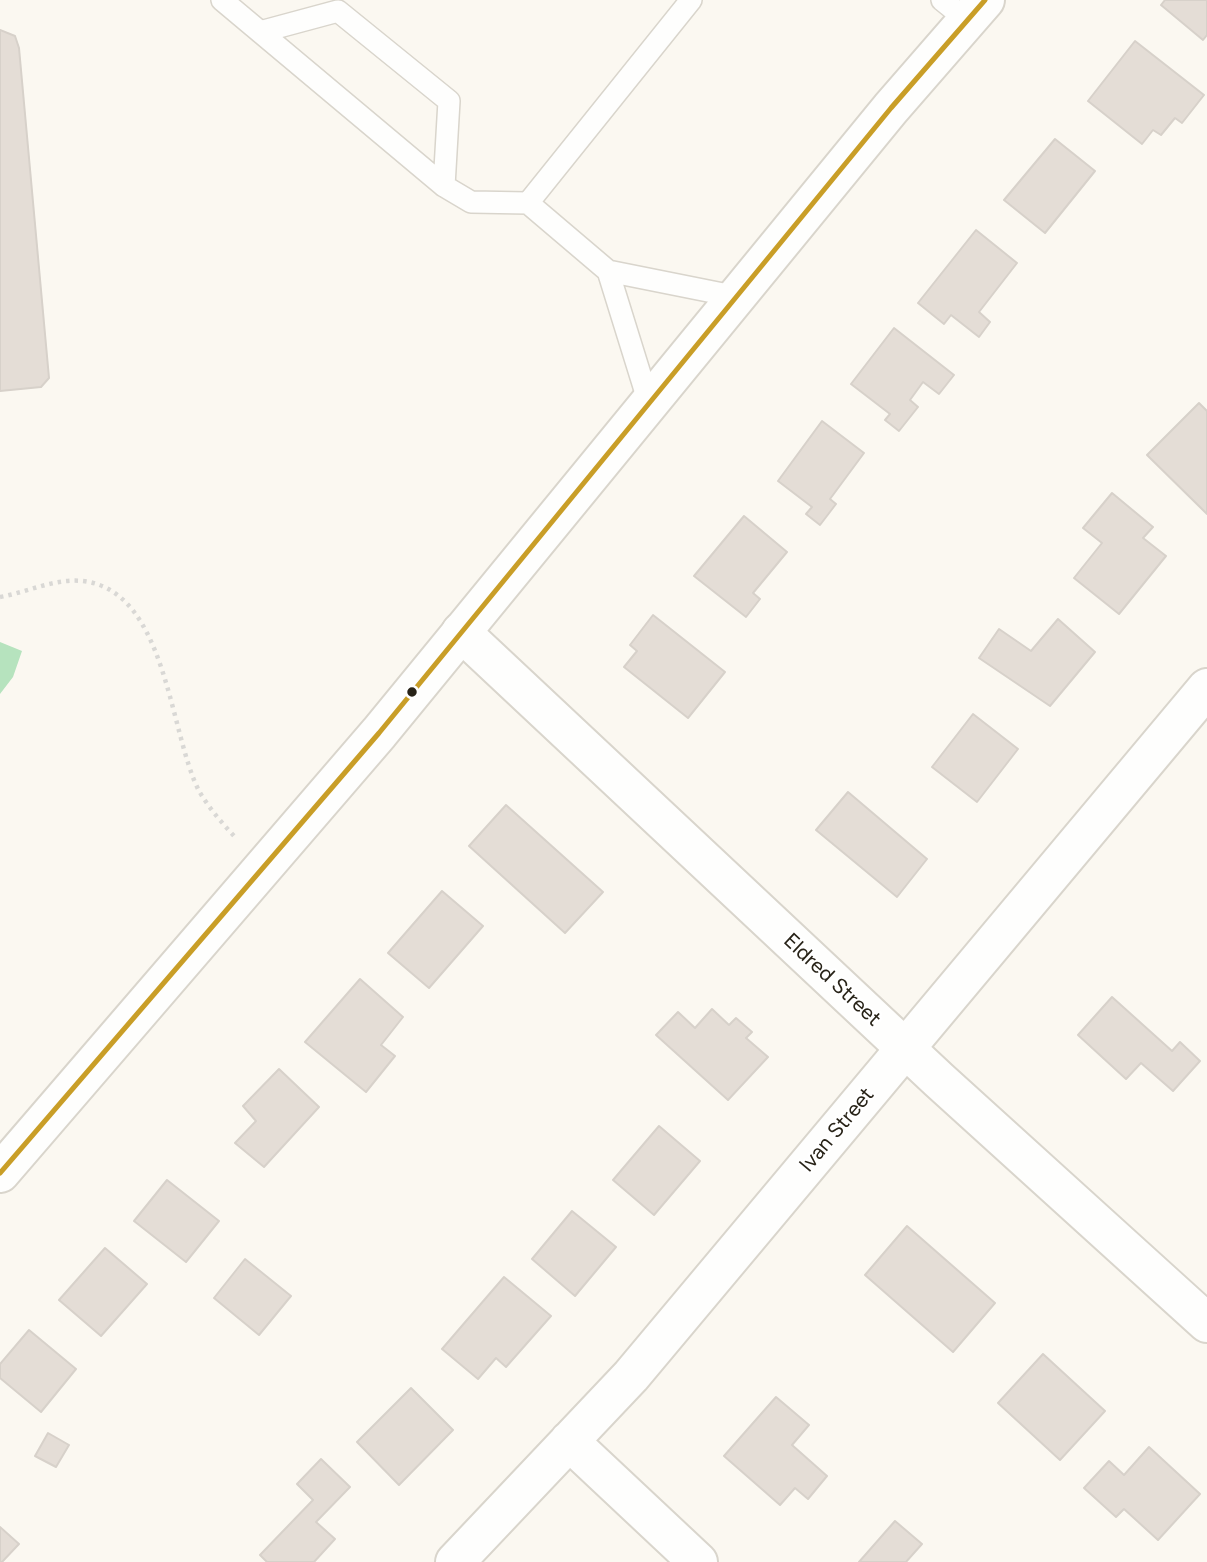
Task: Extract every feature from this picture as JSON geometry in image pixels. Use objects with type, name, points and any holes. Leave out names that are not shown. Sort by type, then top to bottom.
[{"type":"street","points":[[0,1173],[80,1076],[379,733],[891,108],[965,7]]},
{"type":"street","name":"Eldred Street","points":[[461,632],[905,1048],[1207,1323]]},
{"type":"street","name":"Ivan Street","points":[[455,1562],[631,1376],[1207,688]]},
{"type":"street","points":[[0,1141],[80,1076]]},
{"type":"street","points":[[569,1441],[698,1562]]},
{"type":"lane","points":[[222,0],[444,186],[471,202],[528,203],[608,271],[738,297]]},
{"type":"lane","points":[[528,203],[691,0]]},
{"type":"lane","points":[[260,32],[338,11],[449,101],[444,186]]},
{"type":"lane","points":[[608,271],[649,403]]},
{"type":"path","points":[[0,597],[64,580],[87,581],[114,592],[132,608],[150,640],[199,790],[217,817],[262,866]]},
{"type":"shaded area","points":[[0,642],[22,651],[13,677],[0,694]]},
{"type":"building","points":[[1165,0],[1207,0],[1207,35],[1203,40],[1161,5]]},
{"type":"building","points":[[0,30],[15,36],[19,48],[49,378],[41,387],[0,391]]},
{"type":"building","points":[[1135,41],[1204,95],[1182,123],[1175,118],[1161,135],[1153,130],[1142,144],[1088,101]]},
{"type":"building","points":[[1055,139],[1095,171],[1045,233],[1004,200]]},
{"type":"building","points":[[976,230],[1017,263],[979,312],[990,322],[979,337],[951,315],[944,324],[918,303]]},
{"type":"building","points":[[894,328],[954,375],[939,394],[923,382],[910,400],[918,407],[899,431],[885,420],[890,414],[851,384]]},
{"type":"building","points":[[1199,403],[1207,411],[1207,514],[1147,455]]},
{"type":"building","points":[[822,421],[864,453],[830,499],[836,504],[820,525],[806,514],[812,507],[778,481]]},
{"type":"building","points":[[1112,493],[1153,527],[1143,538],[1166,556],[1119,614],[1074,578],[1102,543],[1083,528]]},
{"type":"building","points":[[744,516],[787,552],[753,593],[760,599],[746,617],[694,576]]},
{"type":"building","points":[[653,615],[725,672],[688,718],[624,667],[637,651],[630,645]]},
{"type":"building","points":[[1058,619],[1095,652],[1050,706],[979,658],[999,629],[1031,651]]},
{"type":"building","points":[[973,714],[1018,749],[977,802],[932,767]]},
{"type":"building","points":[[848,792],[927,859],[897,897],[816,830]]},
{"type":"building","points":[[506,805],[603,892],[565,933],[469,846]]},
{"type":"building","points":[[442,891],[483,926],[429,988],[388,953]]},
{"type":"building","points":[[360,979],[403,1017],[381,1045],[395,1056],[366,1092],[305,1042]]},
{"type":"building","points":[[1112,997],[1172,1051],[1180,1042],[1200,1061],[1173,1091],[1141,1063],[1126,1079],[1078,1035]]},
{"type":"building","points":[[712,1009],[729,1025],[736,1018],[752,1032],[746,1038],[768,1057],[728,1100],[656,1035],[678,1012],[695,1028]]},
{"type":"building","points":[[279,1069],[319,1107],[264,1167],[235,1143],[256,1121],[243,1106]]},
{"type":"building","points":[[659,1126],[700,1161],[654,1215],[613,1180]]},
{"type":"building","points":[[167,1180],[219,1221],[186,1262],[134,1221]]},
{"type":"building","points":[[572,1211],[616,1247],[575,1296],[532,1259]]},
{"type":"building","points":[[907,1226],[995,1303],[953,1352],[865,1275]]},
{"type":"building","points":[[105,1248],[147,1284],[101,1336],[59,1300]]},
{"type":"building","points":[[245,1259],[291,1296],[259,1335],[214,1298]]},
{"type":"building","points":[[504,1277],[551,1316],[506,1367],[496,1358],[478,1379],[442,1349]]},
{"type":"building","points":[[29,1330],[76,1369],[41,1412],[0,1378],[0,1364]]},
{"type":"building","points":[[1043,1354],[1105,1411],[1060,1460],[998,1403]]},
{"type":"building","points":[[411,1388],[453,1430],[399,1485],[357,1442]]},
{"type":"building","points":[[776,1397],[809,1425],[792,1445],[827,1476],[808,1499],[795,1488],[780,1505],[724,1456]]},
{"type":"building","points":[[48,1433],[69,1445],[56,1467],[35,1456]]},
{"type":"building","points":[[1149,1447],[1200,1494],[1158,1540],[1124,1509],[1116,1517],[1084,1488],[1109,1461],[1124,1475]]},
{"type":"building","points":[[321,1459],[350,1487],[316,1522],[335,1539],[314,1562],[267,1562],[260,1555],[313,1500],[297,1484]]},
{"type":"building","points":[[895,1521],[922,1544],[906,1562],[859,1562]]},
{"type":"building","points":[[0,1527],[19,1544],[2,1562],[0,1562]]},
{"type":"transit line","points":[[0,1173],[379,733],[891,108],[985,0]]}]
